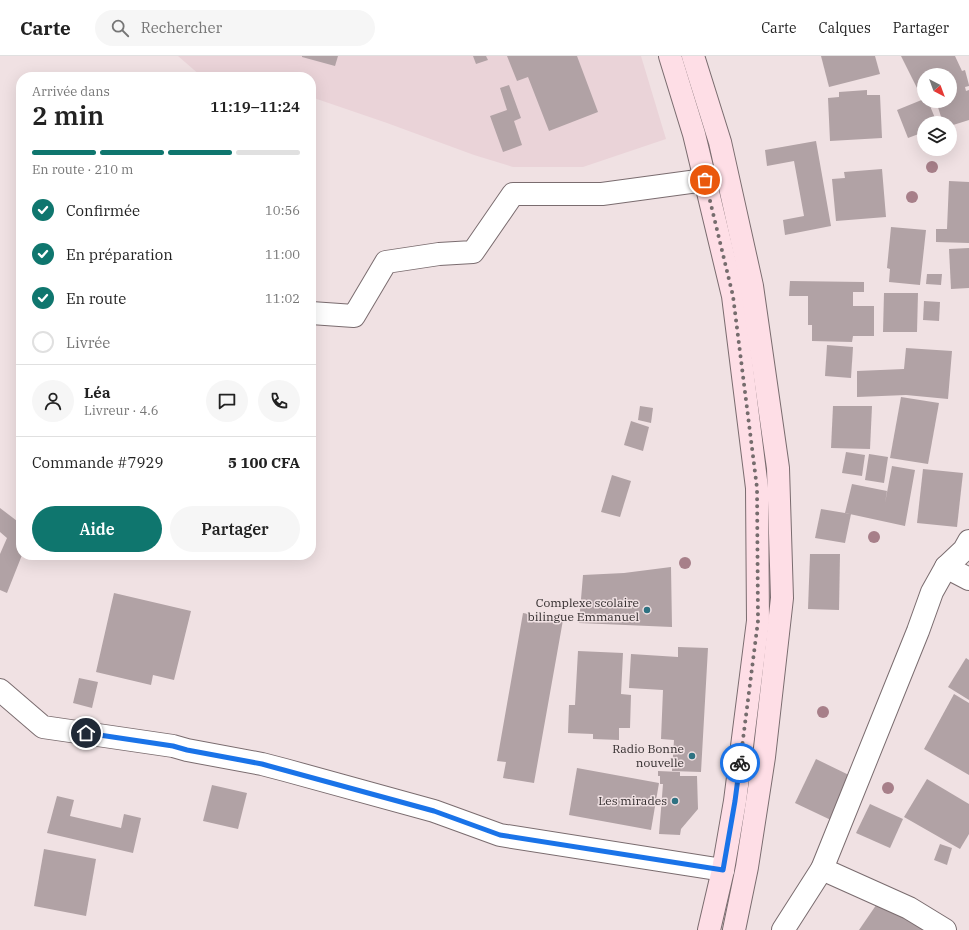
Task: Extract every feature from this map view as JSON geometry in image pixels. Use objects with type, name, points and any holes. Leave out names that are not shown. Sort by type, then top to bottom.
[{"type":"main road","points":[[670,56],[694,134],[733,296],[757,488],[758,621],[735,801],[723,870],[709,930]]},
{"type":"main road","points":[[693,56],[720,142],[752,286],[778,468],[782,598],[764,757],[747,867],[734,930]]},
{"type":"street","points":[[316,313],[354,316],[386,262],[439,254],[473,252],[514,194],[602,194],[705,180]]},
{"type":"street","points":[[783,930],[822,869],[918,631],[932,592],[946,567],[964,550],[969,541]]},
{"type":"street","points":[[946,567],[969,579]]},
{"type":"street","points":[[0,690],[43,727],[173,746],[262,764],[434,811],[500,835],[723,870]]},
{"type":"street","points":[[822,869],[909,908],[945,930]]},
{"type":"shaded area","points":[[178,56],[641,56],[666,139],[583,167],[513,167],[474,155],[316,99],[316,72],[196,72]]},
{"type":"building","points":[[302,56],[338,56],[335,66]]},
{"type":"building","points":[[473,56],[486,56],[488,60],[476,64]]},
{"type":"building","points":[[507,56],[577,56],[598,112],[549,131],[528,77],[517,81]]},
{"type":"building","points":[[821,56],[875,56],[880,74],[829,87]]},
{"type":"building","points":[[901,56],[955,56],[962,71],[965,70],[969,85],[965,87],[966,91],[969,90],[969,120],[957,124],[957,116],[941,116],[938,108],[957,108],[957,68],[917,68],[917,88]]},
{"type":"building","points":[[509,85],[521,118],[514,121],[522,145],[503,152],[490,116],[507,110],[500,88]]},
{"type":"building","points":[[867,90],[867,95],[880,95],[882,138],[830,141],[828,98],[839,97],[839,92]]},
{"type":"building","points":[[917,102],[917,108],[931,108],[934,116],[917,116],[917,135],[908,138],[897,110]]},
{"type":"building","points":[[816,141],[831,226],[785,235],[783,220],[804,216],[794,161],[767,166],[765,150]]},
{"type":"building","points":[[882,169],[886,217],[836,221],[832,179],[845,178],[844,172]]},
{"type":"building","points":[[949,181],[969,182],[969,243],[936,242],[936,229],[947,229]]},
{"type":"building","points":[[891,227],[926,230],[920,285],[889,282],[890,269],[887,268]]},
{"type":"building","points":[[969,248],[969,288],[951,289],[949,249]]},
{"type":"building","points":[[927,274],[942,274],[941,285],[926,284]]},
{"type":"building","points":[[790,281],[864,282],[864,292],[853,292],[853,306],[874,306],[874,336],[853,336],[852,342],[812,341],[812,325],[808,325],[808,296],[789,296]]},
{"type":"building","points":[[884,293],[918,293],[917,332],[883,332]]},
{"type":"building","points":[[924,301],[940,302],[939,321],[923,320]]},
{"type":"building","points":[[827,345],[853,347],[851,378],[825,376]]},
{"type":"building","points":[[906,348],[952,351],[948,399],[906,395],[857,397],[857,371],[904,369]]},
{"type":"building","points":[[901,397],[939,403],[928,464],[890,458]]},
{"type":"building","points":[[640,406],[653,408],[651,423],[638,420]]},
{"type":"building","points":[[833,406],[872,406],[870,449],[831,448]]},
{"type":"building","points":[[631,421],[649,427],[643,451],[624,445]]},
{"type":"building","points":[[846,452],[865,455],[862,476],[842,473]]},
{"type":"building","points":[[869,454],[888,457],[884,483],[865,480]]},
{"type":"building","points":[[892,466],[915,470],[905,526],[845,513],[852,484],[887,491],[885,503]]},
{"type":"building","points":[[923,469],[963,473],[957,527],[917,523]]},
{"type":"building","points":[[612,475],[631,481],[620,517],[601,512]]},
{"type":"building","points":[[0,508],[16,520],[16,560],[20,560],[7,593],[0,590],[0,554],[7,538],[0,532]]},
{"type":"building","points":[[821,509],[851,514],[845,543],[815,538]]},
{"type":"building","points":[[810,554],[840,554],[839,610],[808,609]]},
{"type":"building","points":[[671,567],[672,627],[579,623],[583,575],[624,573]]},
{"type":"building","points":[[114,593],[191,611],[174,680],[153,675],[151,685],[96,672]]},
{"type":"building","points":[[523,613],[563,620],[534,783],[503,778],[506,762],[497,761]]},
{"type":"building","points":[[678,647],[708,648],[701,772],[672,771],[674,740],[661,739],[663,690],[629,688],[631,654],[678,657]]},
{"type":"building","points":[[578,651],[623,653],[621,694],[631,695],[630,728],[619,728],[619,740],[593,739],[593,734],[568,733],[569,705],[575,705]]},
{"type":"building","points":[[966,658],[969,660],[969,700],[948,687]]},
{"type":"building","points":[[79,678],[98,682],[92,708],[73,703]]},
{"type":"building","points":[[954,694],[969,703],[969,775],[924,749]]},
{"type":"building","points":[[816,759],[853,777],[833,821],[795,803]]},
{"type":"building","points":[[577,768],[659,783],[651,830],[569,815]]},
{"type":"building","points":[[658,771],[680,772],[680,776],[697,776],[698,809],[681,829],[680,835],[659,834],[663,784],[660,784],[660,776],[658,776]]},
{"type":"building","points":[[927,779],[969,804],[969,834],[960,849],[904,817]]},
{"type":"building","points":[[212,785],[247,793],[238,829],[203,821]]},
{"type":"building","points":[[57,796],[74,800],[70,816],[121,828],[124,814],[141,818],[133,853],[47,833]]},
{"type":"building","points":[[870,804],[903,819],[890,848],[856,833]]},
{"type":"building","points":[[940,844],[952,848],[947,865],[934,860]]},
{"type":"building","points":[[44,849],[96,859],[86,916],[34,906]]},
{"type":"building","points":[[881,898],[924,930],[859,930]]},
{"type":"way so far","points":[[705,180],[733,296],[757,488],[758,621],[740,763]]},
{"type":"place","name":"Complexe scolaire bilingue Emmanuel","points":[[647,610]]},
{"type":"place","name":"Radio Bonne nouvelle","points":[[692,756]]},
{"type":"place","name":"Les mirades","points":[[675,801]]},
{"type":"route","points":[[86,733],[173,746],[262,764],[434,811],[500,835],[723,870],[740,763]]}]
